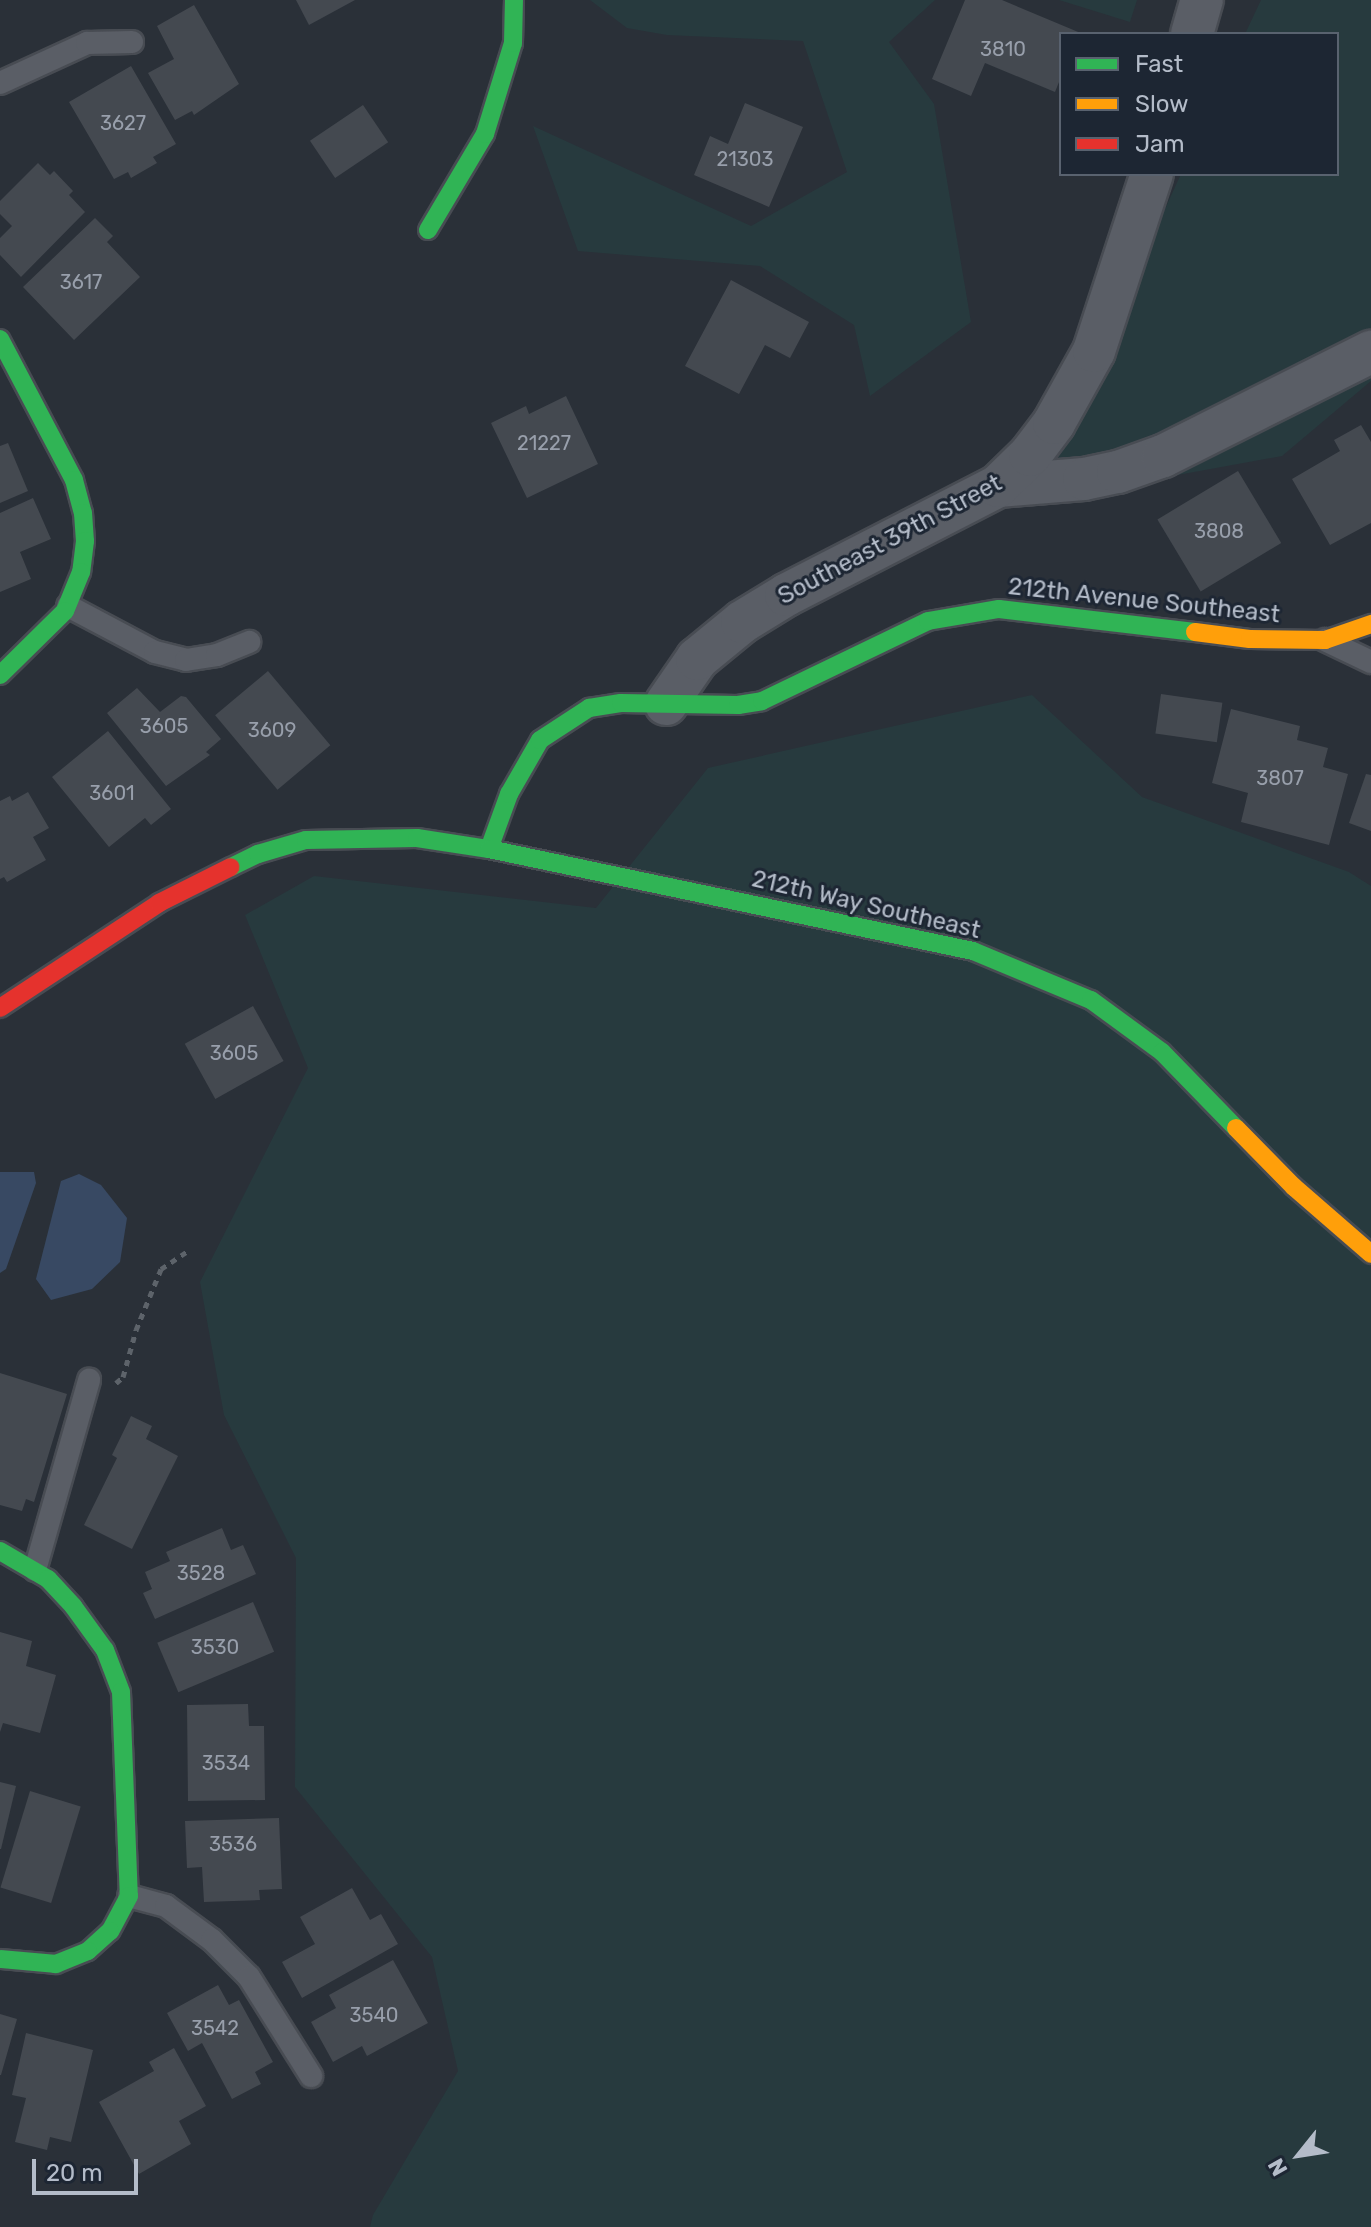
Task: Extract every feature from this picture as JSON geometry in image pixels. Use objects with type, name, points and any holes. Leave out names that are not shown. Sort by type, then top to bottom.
[{"type":"street","points":[[428,230],[485,134],[513,43],[514,0]]},
{"type":"street","points":[[1193,32],[1202,0]]},
{"type":"street","name":"Southeast 39th Street","points":[[666,704],[697,659],[742,622],[786,595],[998,486],[1030,455],[1054,423],[1094,351],[1151,176]]},
{"type":"street","points":[[0,339],[74,480],[85,541],[81,572],[68,606],[0,675]]},
{"type":"street","points":[[998,486],[1084,479],[1163,456],[1371,352]]},
{"type":"street","name":"212th Avenue Southeast","points":[[489,849],[509,794],[540,740],[589,708],[621,703],[738,705],[762,701],[789,691],[875,644],[928,621],[999,609],[1250,639],[1325,640],[1371,624]]},
{"type":"street","points":[[0,1008],[159,903],[258,854],[306,840],[355,837],[417,838],[489,849]]},
{"type":"street","name":"212th Way Southeast","points":[[489,849],[973,951],[1091,1000],[1162,1052],[1294,1187],[1371,1254]]},
{"type":"street","points":[[0,1551],[48,1579],[73,1606],[105,1650],[121,1692],[129,1896],[110,1931],[88,1951],[56,1964],[0,1959]]},
{"type":"lane","points":[[0,83],[87,43],[132,42]]},
{"type":"lane","points":[[68,606],[155,652],[186,660],[217,655],[250,642]]},
{"type":"lane","points":[[1325,640],[1371,662]]},
{"type":"lane","points":[[35,1570],[88,1383]]},
{"type":"lane","points":[[129,1896],[166,1906],[221,1949],[249,1977],[311,2076]]},
{"type":"path","points":[[88,1383],[115,1384],[123,1377],[136,1330],[161,1269],[189,1250]]},
{"type":"green space","points":[[590,0],[935,0],[889,42],[934,104],[971,322],[870,396],[854,325],[760,266],[578,251],[533,126],[751,226],[847,172],[803,41],[667,35],[627,28]]},
{"type":"green space","points":[[1059,0],[1137,0],[1130,22]]},
{"type":"green space","points":[[1261,0],[1371,0],[1371,381],[1282,456],[1030,502],[1180,176],[1339,176],[1339,32],[1246,32]]},
{"type":"green space","points":[[1032,695],[1142,797],[1349,872],[1371,886],[1371,2227],[370,2227],[373,2215],[458,2071],[432,1957],[295,1787],[296,1558],[224,1415],[200,1282],[308,1068],[245,915],[314,876],[596,908],[708,768]]},
{"type":"water","points":[[0,1172],[34,1172],[36,1183],[6,1269],[0,1273]]},
{"type":"water","points":[[79,1174],[101,1185],[127,1218],[120,1262],[92,1289],[51,1300],[36,1279],[61,1181]]},
{"type":"building","points":[[296,0],[355,0],[309,25]]},
{"type":"building","points":[[965,0],[1002,0],[1078,32],[1059,32],[1059,82],[1055,92],[985,63],[971,96],[932,79]]},
{"type":"building","points":[[194,5],[239,84],[194,115],[192,111],[175,120],[148,73],[174,59],[157,26]]},
{"type":"building","points":[[131,66],[176,144],[153,157],[157,163],[131,178],[128,172],[114,179],[69,102]]},
{"type":"building","points":[[745,103],[803,127],[769,207],[694,175],[710,136],[728,144]]},
{"type":"building","points":[[363,105],[388,142],[335,178],[310,141]]},
{"type":"building","points":[[38,163],[50,175],[54,171],[73,191],[69,195],[85,212],[21,277],[0,255],[0,238],[12,226],[0,214],[0,201]]},
{"type":"building","points":[[95,218],[113,236],[107,242],[140,277],[74,340],[23,287]]},
{"type":"building","points":[[731,280],[809,322],[790,358],[765,345],[739,394],[685,366]]},
{"type":"building","points":[[566,396],[598,464],[527,498],[491,423],[526,406],[529,414]]},
{"type":"building","points":[[1361,425],[1371,442],[1371,523],[1330,545],[1292,479],[1340,451],[1334,440]]},
{"type":"building","points":[[8,443],[28,491],[0,503],[0,446]]},
{"type":"building","points":[[1238,471],[1281,543],[1201,591],[1157,519]]},
{"type":"building","points":[[33,498],[51,539],[20,552],[31,579],[0,592],[0,513]]},
{"type":"building","points":[[268,671],[330,745],[277,790],[215,715]]},
{"type":"building","points":[[137,688],[160,712],[181,696],[186,697],[221,739],[206,752],[210,755],[166,786],[107,713]]},
{"type":"building","points":[[1161,694],[1222,703],[1217,742],[1155,734]]},
{"type":"building","points":[[1231,709],[1300,726],[1297,740],[1328,748],[1323,767],[1348,774],[1329,845],[1241,822],[1248,793],[1212,783]]},
{"type":"building","points":[[108,731],[171,809],[151,825],[145,818],[109,847],[52,777]]},
{"type":"building","points":[[1366,774],[1371,775],[1371,831],[1349,823]]},
{"type":"building","points":[[28,792],[49,828],[33,837],[46,860],[7,882],[4,877],[0,879],[0,801],[10,796],[12,801]]},
{"type":"building","points":[[253,1006],[284,1061],[215,1099],[185,1044]]},
{"type":"building","points":[[0,1373],[67,1394],[34,1502],[26,1499],[22,1511],[0,1505]]},
{"type":"building","points":[[131,1416],[152,1426],[146,1439],[178,1456],[132,1549],[84,1525],[117,1458],[112,1455]]},
{"type":"building","points":[[222,1528],[231,1550],[243,1545],[256,1574],[155,1619],[143,1593],[152,1589],[145,1572],[170,1561],[166,1552]]},
{"type":"building","points":[[253,1602],[274,1652],[178,1692],[157,1643]]},
{"type":"building","points":[[0,1632],[32,1641],[26,1666],[56,1675],[40,1733],[3,1723],[0,1732]]},
{"type":"building","points":[[248,1704],[249,1726],[264,1726],[265,1800],[188,1801],[187,1705]]},
{"type":"building","points":[[0,1782],[16,1786],[1,1849],[0,1849]]},
{"type":"building","points":[[30,1791],[81,1806],[51,1903],[0,1888]]},
{"type":"building","points":[[279,1818],[282,1889],[259,1890],[260,1900],[204,1902],[202,1867],[187,1868],[185,1821]]},
{"type":"building","points":[[352,1888],[370,1920],[381,1914],[398,1944],[302,1998],[282,1962],[315,1944],[300,1917]]},
{"type":"building","points":[[393,1960],[428,2023],[367,2056],[362,2046],[333,2062],[311,2022],[336,2008],[329,1995]]},
{"type":"building","points":[[218,1985],[229,2005],[239,2000],[273,2062],[255,2072],[261,2084],[232,2099],[202,2043],[188,2051],[167,2013]]},
{"type":"building","points":[[0,2014],[17,2019],[1,2075],[0,2075]]},
{"type":"building","points":[[26,2033],[93,2050],[71,2142],[50,2137],[47,2150],[15,2142],[26,2098],[12,2095]]},
{"type":"building","points":[[174,2048],[206,2106],[179,2121],[191,2144],[139,2174],[99,2102],[154,2071],[149,2062]]},
{"type":"traffic: fast","points":[[428,230],[485,134],[513,43],[514,0]]},
{"type":"traffic: fast","points":[[0,339],[74,480],[83,513],[85,541],[81,572],[65,611],[0,675]]},
{"type":"traffic: fast","points":[[489,849],[509,794],[540,740],[589,708],[621,703],[738,705],[762,701],[928,621],[999,609],[1195,632]]},
{"type":"traffic: fast","points":[[231,867],[258,854],[306,840],[417,838],[489,849],[973,951],[1091,1000],[1162,1052],[1236,1128]]},
{"type":"traffic: fast","points":[[0,1551],[48,1579],[73,1606],[105,1650],[121,1692],[129,1896],[110,1931],[88,1951],[56,1964],[0,1959]]},
{"type":"traffic: slow","points":[[1195,632],[1250,639],[1325,640],[1371,624]]},
{"type":"traffic: slow","points":[[1236,1128],[1294,1187],[1371,1254]]},
{"type":"traffic: jam","points":[[0,1008],[159,903],[231,867]]}]
